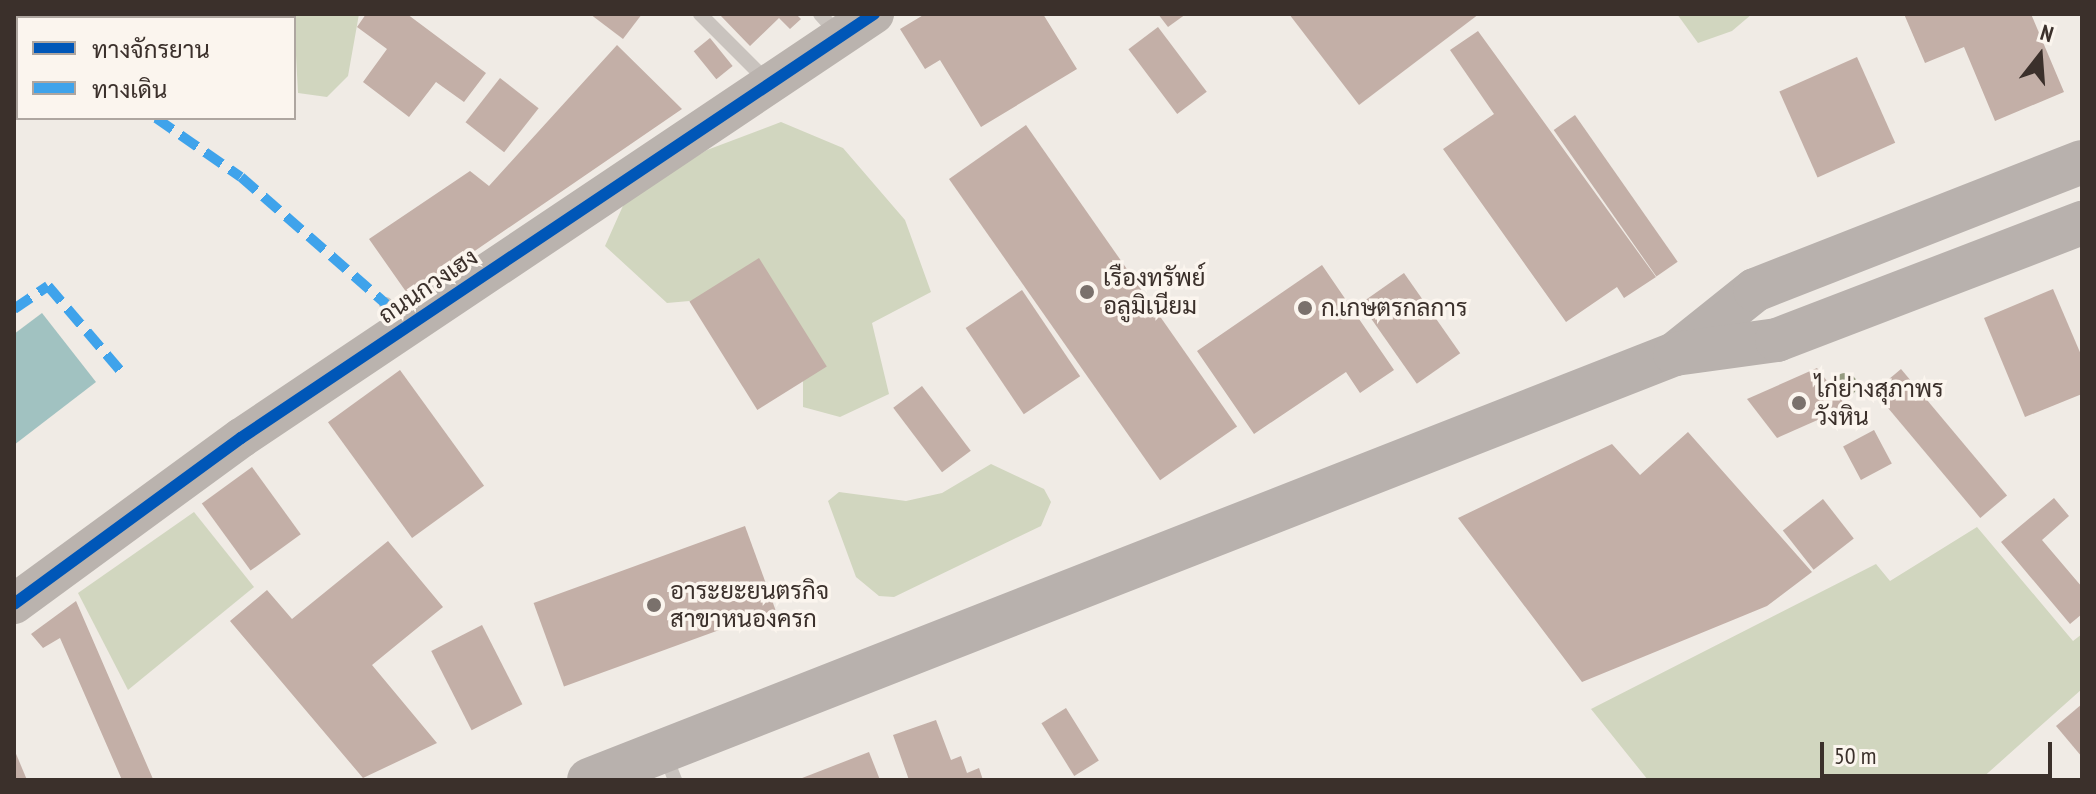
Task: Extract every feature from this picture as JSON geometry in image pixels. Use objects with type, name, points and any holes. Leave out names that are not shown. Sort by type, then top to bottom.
[{"type":"main road","points":[[1675,354],[1755,290],[2082,162]]},
{"type":"main road","points":[[589,780],[669,765],[1675,354],[1777,340],[2082,223]]},
{"type":"street","name":"ถนนกวงเฮง","points":[[14,604],[241,438],[396,316],[769,84],[830,25],[874,14]]},
{"type":"lane","points":[[700,14],[769,84]]},
{"type":"green space","points":[[228,14],[359,14],[348,76],[327,97],[298,93],[296,16]]},
{"type":"green space","points":[[1677,14],[1752,14],[1732,31],[1698,43]]},
{"type":"green space","points":[[781,122],[843,148],[905,220],[931,292],[872,323],[889,394],[840,417],[803,407],[803,347],[723,298],[667,303],[605,246],[626,199],[707,150]]},
{"type":"green space","points":[[991,464],[1044,489],[1051,502],[1041,526],[894,597],[879,596],[856,577],[828,501],[839,492],[906,501],[942,493]]},
{"type":"green space","points":[[194,512],[254,587],[128,690],[78,593]]},
{"type":"green space","points":[[1977,527],[2073,641],[2082,634],[2082,689],[1980,780],[1648,780],[1591,709],[1876,564],[1890,581]]},
{"type":"water","points":[[42,313],[96,382],[14,445],[14,334]]},
{"type":"building","points":[[366,14],[407,14],[486,73],[464,102],[436,82],[409,117],[363,82],[387,49],[357,27]]},
{"type":"building","points":[[590,14],[642,14],[623,39]]},
{"type":"building","points":[[719,14],[796,14],[801,19],[790,29],[779,18],[750,46]]},
{"type":"building","points":[[925,14],[1043,14],[1077,69],[981,127],[940,60],[925,69],[900,29]]},
{"type":"building","points":[[1158,14],[1186,14],[1168,27]]},
{"type":"building","points":[[1289,14],[1479,14],[1359,105]]},
{"type":"building","points":[[1904,14],[2031,14],[2064,92],[1995,121],[1964,47],[1925,63]]},
{"type":"building","points":[[1158,27],[1207,92],[1177,114],[1128,49]]},
{"type":"building","points":[[1478,31],[1656,277],[1624,298],[1617,287],[1566,322],[1443,149],[1494,114],[1450,50]]},
{"type":"building","points":[[710,38],[733,66],[716,79],[694,51]]},
{"type":"building","points":[[617,45],[682,109],[409,296],[369,239],[470,171],[489,186]]},
{"type":"building","points":[[1857,57],[1895,143],[1818,177],[1779,92]]},
{"type":"building","points":[[500,78],[539,108],[504,152],[466,122]]},
{"type":"building","points":[[1575,115],[1678,262],[1656,277],[1554,130]]},
{"type":"building","name":"เรืองทรัพย์ อลูมิเนียม","points":[[1026,125],[1237,426],[1160,480],[949,179]]},
{"type":"building","points":[[759,258],[827,367],[757,410],[689,301]]},
{"type":"building","name":"ก.เกษตรกลการ","points":[[1322,265],[1394,370],[1360,393],[1346,372],[1254,434],[1197,351]]},
{"type":"building","points":[[1404,273],[1460,353],[1417,384],[1361,303]]},
{"type":"building","points":[[2053,289],[2082,357],[2082,394],[2025,417],[1984,318]]},
{"type":"building","points":[[1022,290],[1080,376],[1024,414],[966,328]]},
{"type":"building","points":[[1817,368],[1847,407],[1777,438],[1747,399]]},
{"type":"building","points":[[1901,369],[2007,495],[1980,518],[1874,391]]},
{"type":"building","points":[[400,370],[484,486],[412,538],[328,422]]},
{"type":"building","points":[[922,386],[971,451],[942,472],[893,408]]},
{"type":"building","points":[[1874,430],[1892,464],[1861,480],[1843,446]]},
{"type":"building","points":[[1688,432],[1812,572],[1767,606],[1582,682],[1458,518],[1612,444],[1640,475]]},
{"type":"building","points":[[252,467],[301,534],[251,571],[202,503]]},
{"type":"building","points":[[2054,498],[2069,516],[2042,540],[2082,587],[2082,614],[2070,624],[2001,542]]},
{"type":"building","points":[[1823,499],[1854,538],[1814,570],[1783,530]]},
{"type":"building","name":"อาระยะยนตรกิจ สาขาหนองครก","points":[[745,526],[775,610],[564,687],[534,603]]},
{"type":"building","points":[[388,541],[443,607],[372,665],[437,743],[363,778],[230,621],[267,590],[292,619]]},
{"type":"building","points":[[76,601],[151,780],[122,780],[60,638],[43,648],[31,634]]},
{"type":"building","points":[[482,625],[522,704],[472,730],[431,651]]},
{"type":"building","points":[[2082,704],[2082,757],[2056,726]]},
{"type":"building","points":[[1066,708],[1099,761],[1074,776],[1041,723]]},
{"type":"building","points":[[936,720],[951,760],[961,756],[967,773],[979,768],[983,780],[909,780],[893,735]]},
{"type":"building","points":[[14,749],[27,780],[14,780]]},
{"type":"building","points":[[869,752],[880,780],[797,780]]},
{"type":"marked path","points":[[159,120],[241,177],[386,304]]},
{"type":"marked path","points":[[14,309],[48,286],[125,376]]},
{"type":"cycle path","points":[[14,604],[241,438],[874,14]]},
{"type":"place","name":"เรืองทรัพย์ อลูมิเนียม","points":[[1087,292]]},
{"type":"place","name":"ก.เกษตรกลการ","points":[[1305,308]]},
{"type":"place","name":"ไก่ย่างสุภาพร วังหิน","points":[[1799,403]]},
{"type":"place","name":"อาระยะยนตรกิจ สาขาหนองครก","points":[[654,605]]}]
